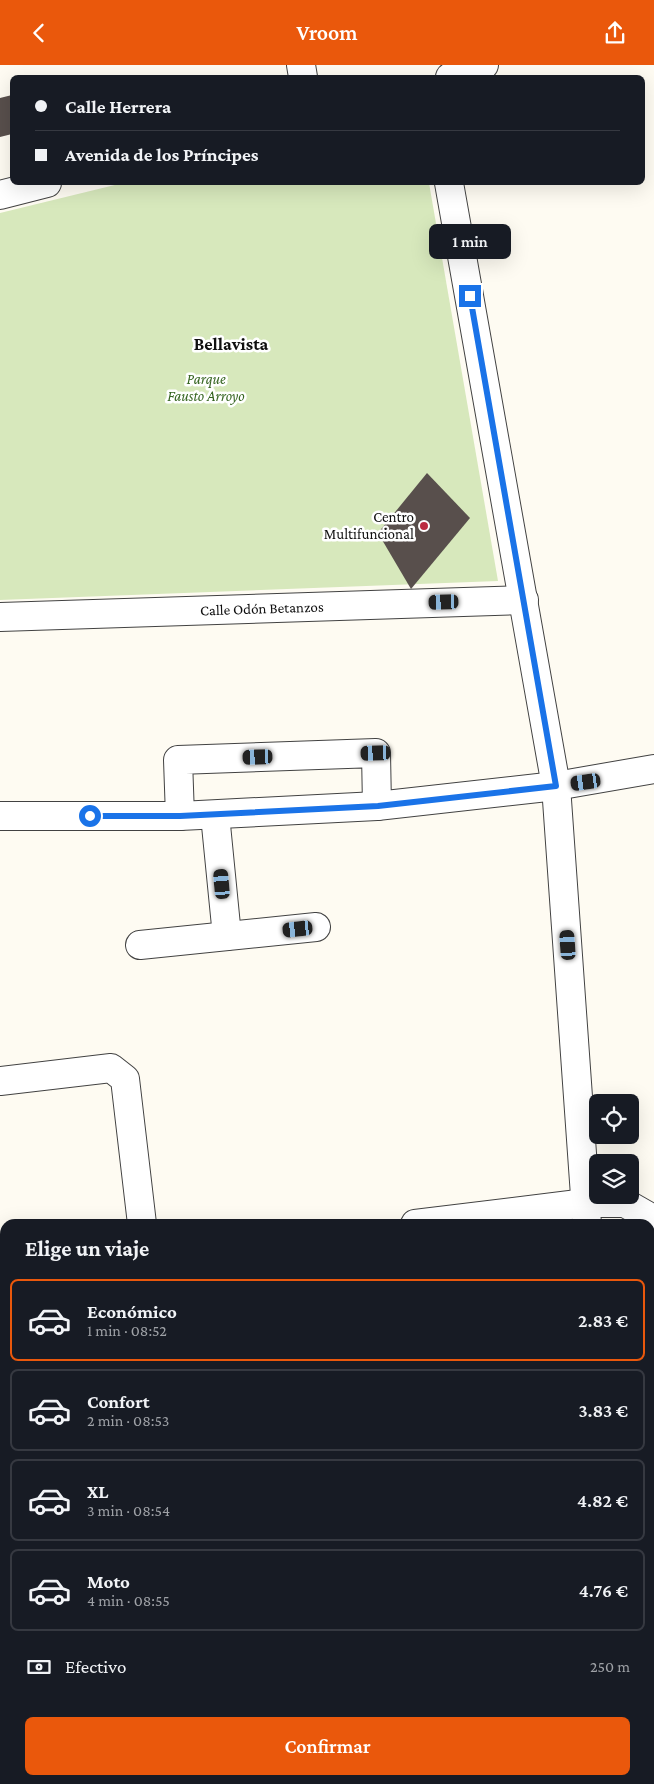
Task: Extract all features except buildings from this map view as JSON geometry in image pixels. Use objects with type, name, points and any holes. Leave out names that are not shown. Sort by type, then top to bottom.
[{"type":"street","points":[[456,75],[484,65]]},
{"type":"street","points":[[0,195],[39,185]]},
{"type":"street","points":[[449,185],[556,786],[587,1213]]},
{"type":"street","name":"Calle Odón Betanzos","points":[[0,617],[524,599]]},
{"type":"street","points":[[180,816],[178,760],[376,753],[378,806]]},
{"type":"street","points":[[0,816],[180,816],[378,806],[556,786],[654,769]]},
{"type":"street","points":[[215,815],[227,936]]},
{"type":"street","points":[[140,945],[316,927]]},
{"type":"street","points":[[0,1081],[111,1068],[125,1079],[141,1219]]},
{"type":"street","points":[[493,1219],[587,1213],[625,1203],[646,1215],[648,1219]]},
{"type":"green space","name":"Parque Fausto Arroyo","points":[[115,185],[429,185],[498,581],[0,600],[0,213]]},
{"type":"place","name":"Centro Multifuncional","points":[[424,526]]},
{"type":"district","name":"Bellavista","points":[[231,344]]},
{"type":"route","points":[[90,816],[180,816],[378,806],[556,786],[470,296]]}]
